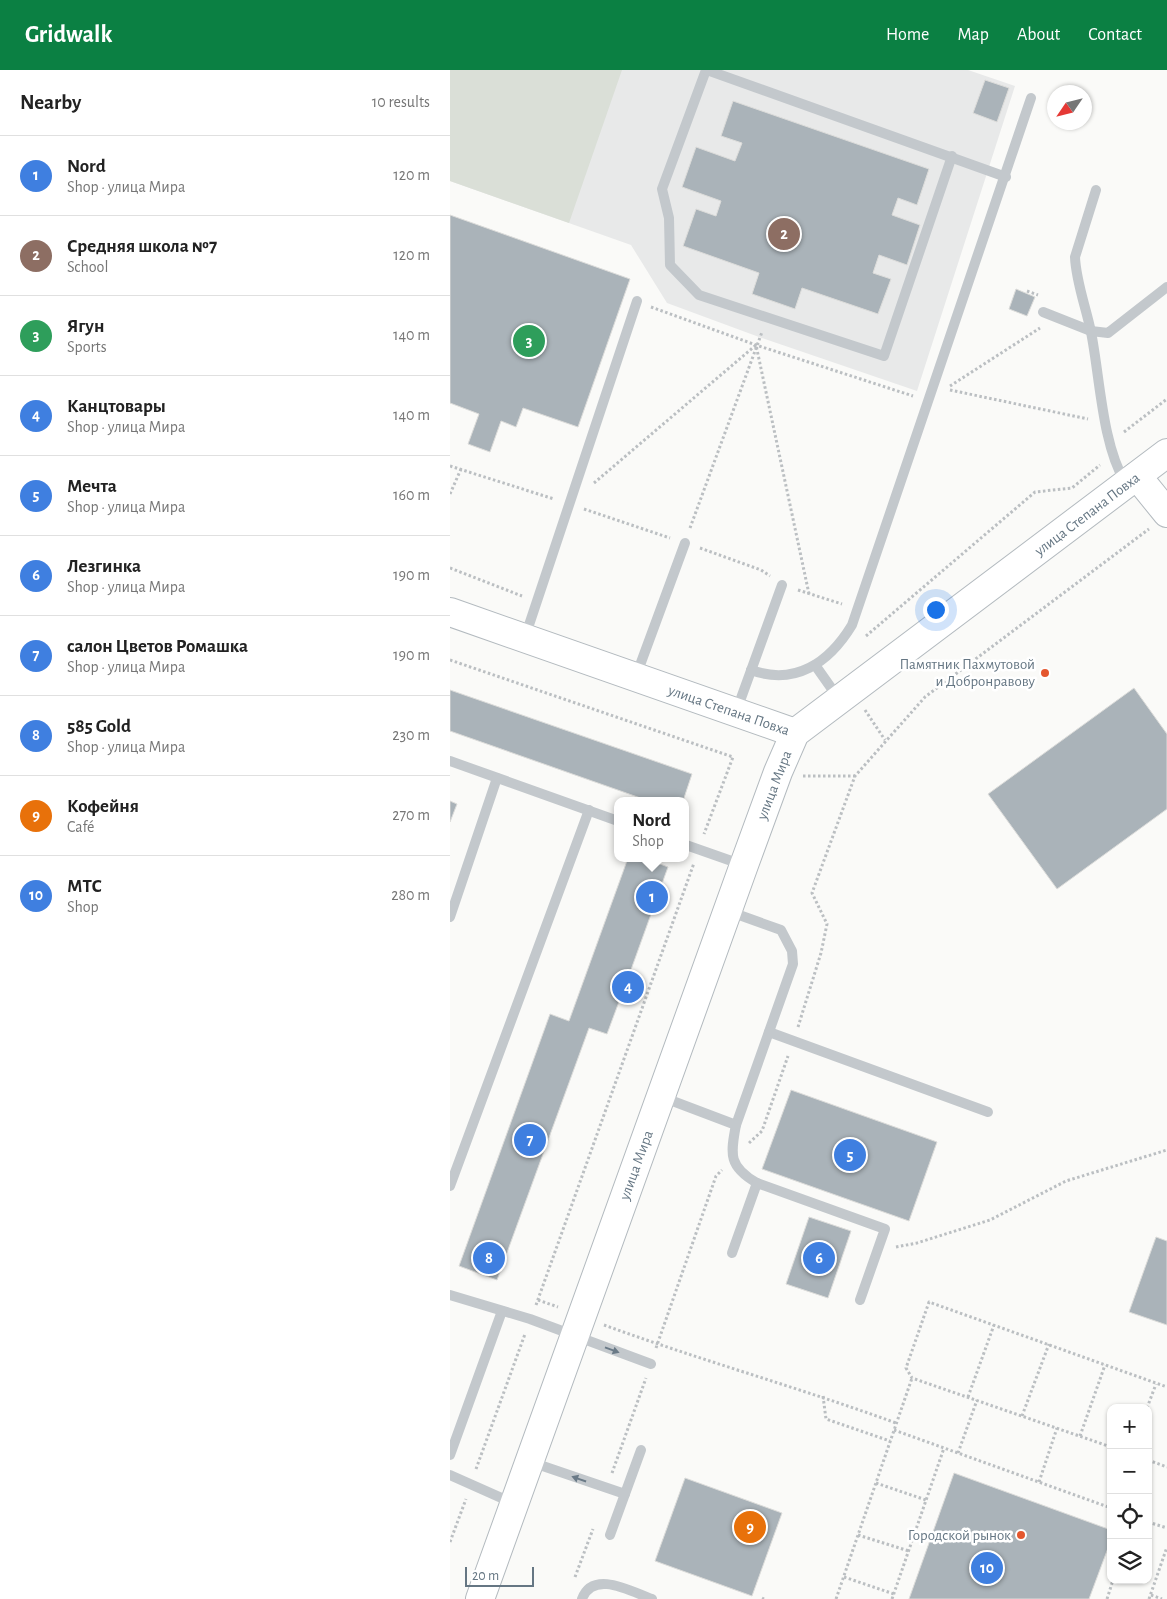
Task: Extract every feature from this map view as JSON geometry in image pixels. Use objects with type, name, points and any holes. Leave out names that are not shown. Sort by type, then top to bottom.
[{"type":"street","name":"улица Степана Повха","points":[[450,613],[795,733],[852,704],[1167,453]]},
{"type":"street","points":[[1132,481],[1159,520]]},
{"type":"street","name":"улица Мира","points":[[480,1599],[744,865],[778,772],[795,733]]},
{"type":"lane","points":[[952,156],[884,356],[699,295],[670,265],[669,218],[662,189],[706,70],[952,156],[1006,177]]},
{"type":"lane","points":[[751,670],[765,675],[784,676],[815,665],[844,639],[858,610],[1006,177],[1031,98]]},
{"type":"lane","points":[[1096,190],[1075,257],[1076,268],[1091,331],[1113,456],[1132,481]]},
{"type":"lane","points":[[1043,312],[1091,331],[1108,333],[1167,287]]},
{"type":"lane","points":[[525,638],[637,302]]},
{"type":"lane","points":[[636,678],[685,543]]},
{"type":"lane","points":[[736,713],[782,585]]},
{"type":"lane","points":[[815,665],[852,704]]},
{"type":"lane","points":[[450,761],[614,819]]},
{"type":"lane","points":[[450,917],[497,778]]},
{"type":"lane","points":[[450,1186],[589,810]]},
{"type":"lane","points":[[689,846],[744,865]]},
{"type":"lane","points":[[728,911],[781,930],[792,951],[793,964],[736,1125],[732,1143],[732,1159],[741,1173],[757,1183],[885,1230],[860,1300]]},
{"type":"lane","points":[[769,1032],[988,1112]]},
{"type":"lane","points":[[660,1096],[736,1125]]},
{"type":"lane","points":[[732,1253],[757,1183]]},
{"type":"lane","points":[[450,1295],[530,1319],[651,1364]]},
{"type":"lane","points":[[450,1455],[502,1311]]},
{"type":"lane","points":[[610,1535],[641,1450]]},
{"type":"lane","points":[[529,1462],[625,1494]]},
{"type":"lane","points":[[450,1475],[514,1503]]},
{"type":"lane","points":[[582,1599],[585,1592],[595,1584],[607,1583],[652,1599]]},
{"type":"path","points":[[637,302],[756,345],[929,401]]},
{"type":"path","points":[[685,543],[756,345],[768,317]]},
{"type":"path","points":[[1056,317],[946,389],[1106,423]]},
{"type":"path","points":[[569,504],[756,345]]},
{"type":"path","points":[[756,345],[809,594]]},
{"type":"path","points":[[1110,442],[1167,399]]},
{"type":"path","points":[[860,641],[1035,492],[1072,488],[1113,456]]},
{"type":"path","points":[[450,466],[685,543],[761,570],[782,585],[858,610]]},
{"type":"path","points":[[450,494],[461,469]]},
{"type":"path","points":[[607,1488],[716,1176],[762,1131],[794,1040],[821,954],[828,924],[812,893],[855,776],[925,697],[1159,520]]},
{"type":"path","points":[[450,568],[537,601]]},
{"type":"path","points":[[450,660],[733,757],[450,1542]]},
{"type":"path","points":[[852,704],[885,740]]},
{"type":"path","points":[[794,777],[855,776]]},
{"type":"path","points":[[878,1251],[917,1243],[990,1220],[1066,1181],[1167,1150]]},
{"type":"path","points":[[1107,1446],[912,1378],[906,1368],[929,1302],[1167,1388]]},
{"type":"path","points":[[968,1397],[994,1325]]},
{"type":"path","points":[[658,1344],[823,1396],[896,1423]]},
{"type":"path","points":[[1022,1416],[1049,1344]]},
{"type":"path","points":[[1080,1436],[1104,1365]]},
{"type":"path","points":[[836,1599],[912,1378]]},
{"type":"path","points":[[1148,1404],[1156,1384]]},
{"type":"path","points":[[823,1396],[826,1419],[890,1442]]},
{"type":"path","points":[[958,1453],[977,1400]]},
{"type":"path","points":[[1039,1482],[1057,1428]]},
{"type":"path","points":[[894,1430],[1107,1507]]},
{"type":"path","points":[[892,1599],[944,1448]]},
{"type":"path","points":[[1152,1461],[1167,1467]]},
{"type":"path","points":[[876,1483],[926,1500]]},
{"type":"path","points":[[1152,1523],[1167,1528]]},
{"type":"path","points":[[574,1580],[594,1525]]},
{"type":"path","points":[[858,1535],[909,1551]]},
{"type":"path","points":[[1162,1599],[1150,1597],[1167,1547]]},
{"type":"path","points":[[844,1577],[894,1594]]},
{"type":"path","points":[[1107,1599],[1112,1584]]},
{"type":"shaded area","points":[[450,70],[968,70],[1015,86],[917,391],[759,337],[667,303],[631,245],[450,181]]},
{"type":"shaded area","points":[[450,70],[622,70],[569,223],[450,181]]},
{"type":"building","points":[[985,80],[1009,88],[997,122],[973,113]]},
{"type":"building","points":[[733,101],[929,169],[917,205],[898,198],[892,215],[920,225],[907,265],[879,255],[873,273],[891,279],[878,314],[802,288],[795,309],[752,294],[759,273],[683,246],[696,209],[716,216],[721,201],[682,187],[696,147],[735,161],[742,143],[721,136]]},
{"type":"building","points":[[450,215],[630,279],[578,427],[523,408],[516,427],[501,421],[490,452],[468,444],[479,414],[450,403]]},
{"type":"building","points":[[1016,289],[1035,297],[1027,316],[1009,309]]},
{"type":"building","points":[[1134,688],[1167,734],[1167,809],[1057,889],[988,794]]},
{"type":"building","points":[[450,690],[692,774],[684,797],[638,797],[450,731]]},
{"type":"building","points":[[450,801],[457,804],[450,822]]},
{"type":"building","points":[[627,862],[655,862],[668,867],[628,978],[637,982],[632,995],[623,991],[607,1034],[589,1028],[497,1280],[459,1266],[550,1014],[569,1021]]},
{"type":"building","points":[[791,1090],[937,1142],[909,1221],[762,1169]]},
{"type":"building","points":[[809,1217],[851,1231],[828,1298],[786,1284]]},
{"type":"building","points":[[1156,1237],[1167,1241],[1167,1325],[1129,1312]]},
{"type":"building","name":"Городской рынок","points":[[954,1473],[1107,1529],[1107,1551],[1089,1599],[909,1599]]},
{"type":"building","points":[[685,1478],[782,1513],[752,1596],[655,1561]]},
{"type":"place","name":"Средняя школа №7","points":[[784,234]]},
{"type":"place","name":"Ягун","points":[[529,341]]},
{"type":"place","name":"Памятник Пахмутовой и Добронравову","points":[[1045,673]]},
{"type":"place","name":"Nord","points":[[652,897]]},
{"type":"place","name":"Канцтовары","points":[[628,987]]},
{"type":"place","name":"салон Цветов Ромашка","points":[[530,1140]]},
{"type":"place","name":"Мечта","points":[[850,1155]]},
{"type":"place","name":"585 Gold","points":[[489,1258]]},
{"type":"place","name":"Лезгинка","points":[[819,1258]]},
{"type":"place","name":"Кофейня","points":[[750,1527]]},
{"type":"place","name":"Городской рынок","points":[[1021,1535]]},
{"type":"place","name":"МТС","points":[[987,1568]]}]
